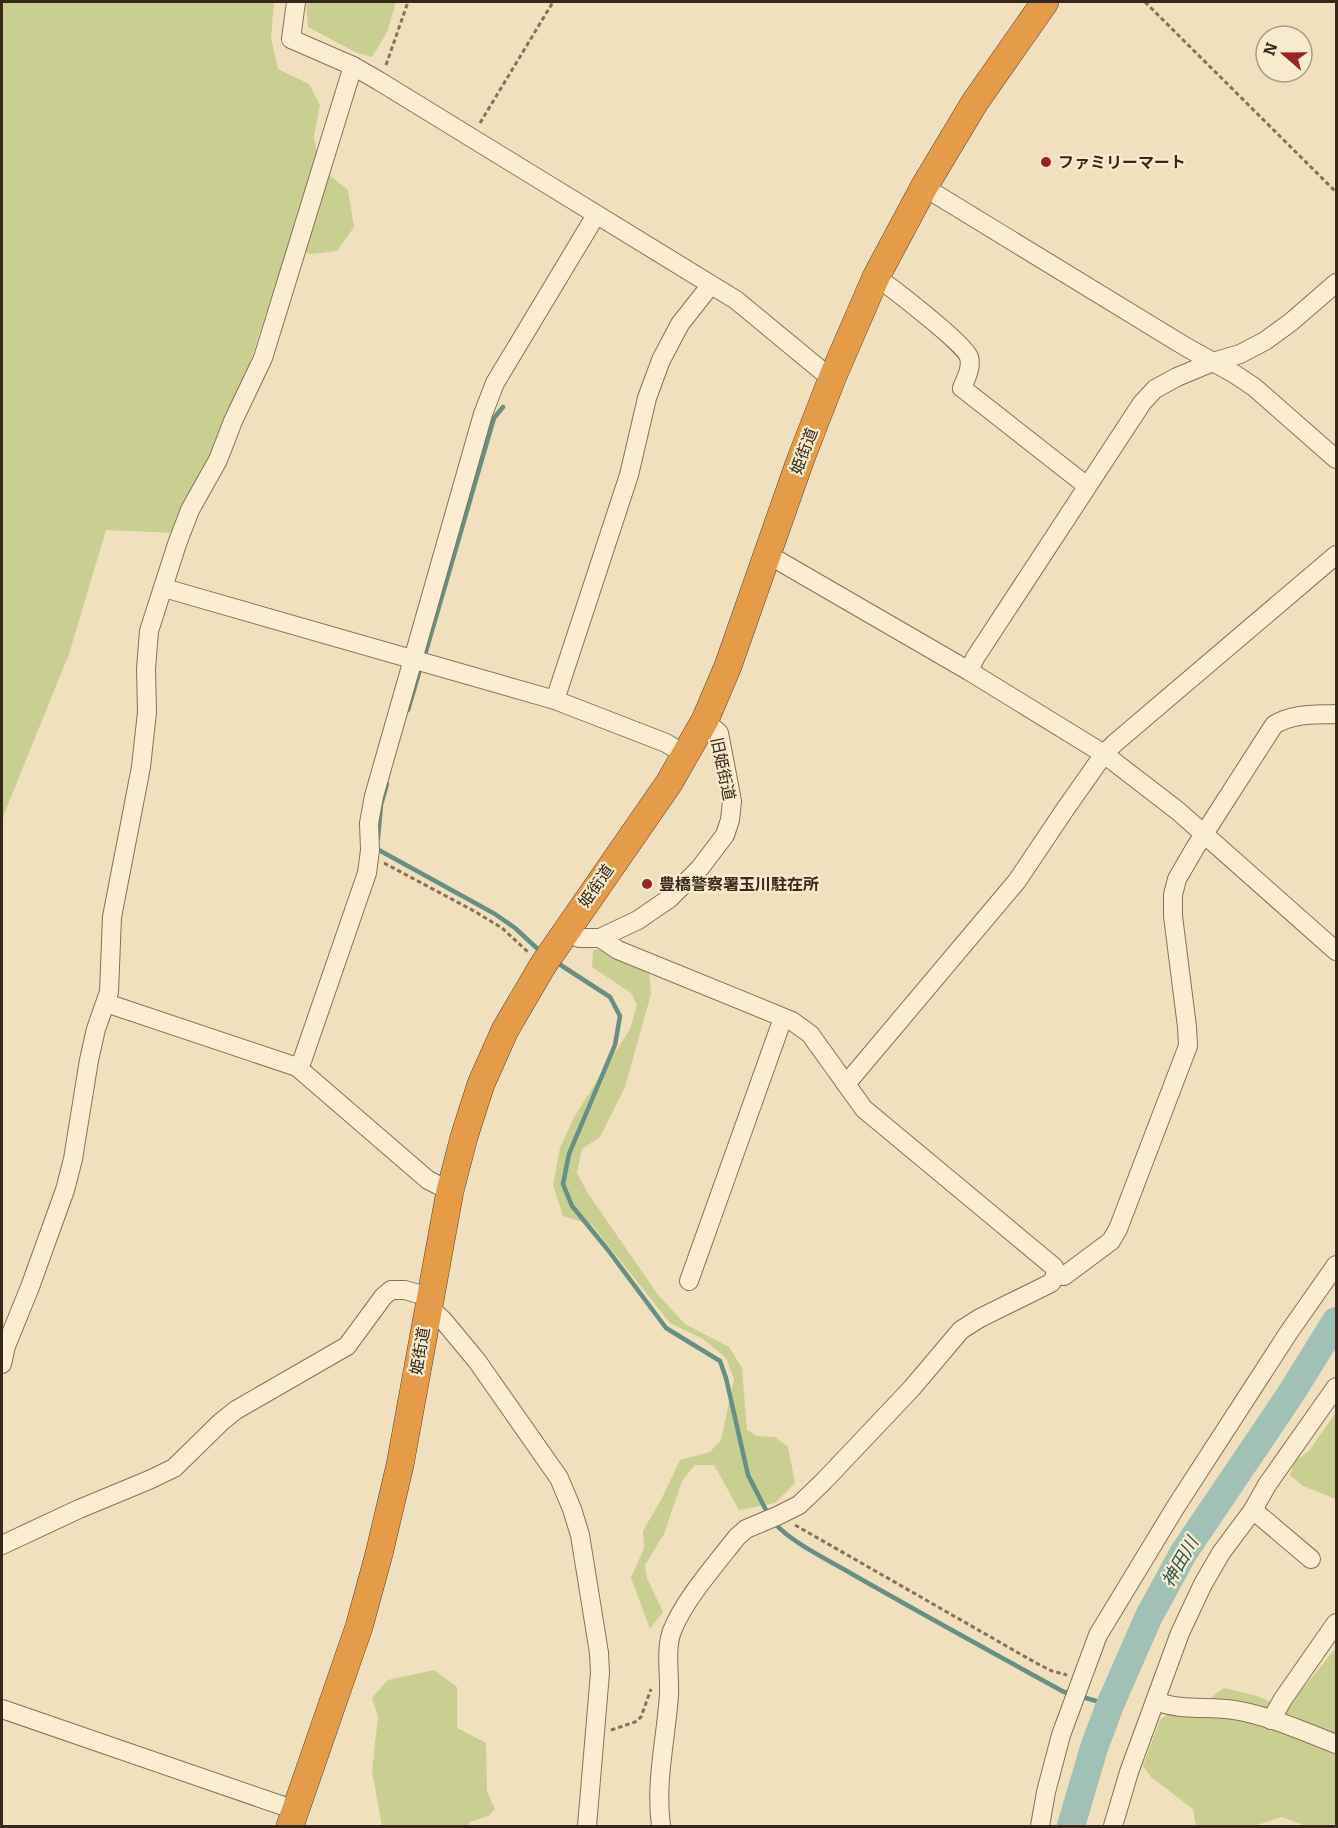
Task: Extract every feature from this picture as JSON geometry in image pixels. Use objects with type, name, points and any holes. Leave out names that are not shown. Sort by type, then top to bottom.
[{"type":"highway","name":"姫街道","points":[[292,1818],[359,1627],[379,1554],[400,1464],[450,1191],[481,1084],[505,1029],[551,952],[669,783],[705,720],[728,666],[800,461],[833,376],[876,277],[924,187],[975,102],[1045,2]]},
{"type":"street","points":[[296,2],[291,39],[353,66],[379,81],[736,300],[822,371],[833,376]]},
{"type":"street","points":[[2,1364],[6,1346],[65,1190],[73,1159],[89,1060],[96,1029],[109,992],[112,917],[142,756],[147,712],[146,669],[149,632],[190,510],[218,460],[233,421],[263,358],[353,66]]},
{"type":"street","points":[[924,187],[1254,387],[1336,459]]},
{"type":"street","points":[[297,1067],[302,1061],[367,873],[369,823],[374,796],[420,662],[483,414],[495,382],[596,215]]},
{"type":"street","points":[[876,277],[890,286],[969,355],[970,370],[962,388],[1087,486]]},
{"type":"street","points":[[969,671],[1087,486],[1142,403],[1155,389],[1177,377],[1240,354],[1265,341],[1336,283]]},
{"type":"street","points":[[555,700],[629,475],[647,398],[661,360],[680,324],[710,286]]},
{"type":"street","points":[[767,554],[969,671],[1104,754],[1170,804],[1336,951]]},
{"type":"street","points":[[845,1083],[1017,881],[1104,754],[1336,555]]},
{"type":"street","points":[[164,588],[555,700],[666,743],[686,755]]},
{"type":"street","points":[[1056,1275],[1064,1276],[1111,1241],[1118,1229],[1188,1046],[1173,916],[1173,895],[1177,879],[1274,725],[1285,718],[1336,714]]},
{"type":"street","name":"旧姫街道","points":[[600,938],[638,920],[670,898],[700,868],[725,835],[730,820],[732,801],[719,733],[705,720]]},
{"type":"street","points":[[551,952],[579,938],[600,938],[618,950],[783,1018],[810,1034],[864,1109],[1054,1267],[1056,1275],[1052,1283],[980,1318],[961,1330],[912,1388],[824,1481],[798,1505],[746,1529],[737,1537],[680,1613],[671,1633],[668,1651],[669,1678],[659,1790],[661,1827]]},
{"type":"street","points":[[106,1003],[297,1067],[428,1180],[450,1191]]},
{"type":"street","points":[[689,1281],[783,1018]]},
{"type":"street","points":[[1040,1827],[1046,1792],[1061,1735],[1098,1635],[1175,1508],[1289,1332],[1336,1265]]},
{"type":"street","points":[[2,1545],[174,1468],[236,1410],[347,1346],[383,1297],[391,1290],[405,1290],[422,1296],[428,1306],[443,1320],[477,1361],[559,1478],[580,1534],[599,1653],[600,1673],[587,1827]]},
{"type":"street","points":[[1113,1827],[1129,1772],[1180,1633],[1203,1584],[1221,1553],[1253,1510],[1267,1485],[1336,1387]]},
{"type":"street","points":[[1253,1510],[1311,1559]]},
{"type":"street","points":[[1271,1720],[1336,1623]]},
{"type":"street","points":[[1156,1701],[1166,1705],[1235,1710],[1271,1720],[1336,1744]]},
{"type":"street","points":[[2,1709],[292,1818]]},
{"type":"path","points":[[379,81],[408,2]]},
{"type":"path","points":[[471,138],[553,2]]},
{"type":"path","points":[[1145,2],[1336,192]]},
{"type":"path","points":[[369,858],[383,862],[502,928],[533,958],[551,952]]},
{"type":"path","points":[[774,1517],[793,1524],[1036,1664],[1052,1671],[1077,1691]]},
{"type":"path","points":[[594,1733],[635,1722],[640,1717],[655,1683],[669,1678]]},
{"type":"green space","points":[[2,2],[274,2],[271,38],[278,69],[309,84],[320,105],[314,137],[319,167],[348,190],[354,227],[337,251],[312,254],[289,251],[236,401],[174,533],[106,530],[69,654],[2,819]]},
{"type":"green space","points":[[306,2],[396,2],[387,32],[372,57],[355,52],[308,27]]},
{"type":"green space","points":[[604,949],[649,973],[651,994],[625,1087],[600,1137],[582,1149],[577,1173],[587,1192],[658,1295],[685,1324],[729,1347],[742,1368],[747,1430],[757,1436],[775,1437],[788,1447],[795,1483],[775,1503],[739,1510],[714,1465],[695,1465],[682,1481],[664,1534],[645,1565],[647,1578],[663,1612],[650,1629],[631,1578],[644,1548],[643,1531],[680,1460],[710,1452],[721,1440],[734,1379],[726,1358],[703,1339],[670,1323],[592,1225],[563,1216],[553,1185],[560,1148],[574,1117],[630,1029],[637,1005],[631,993],[592,967],[593,950]]},
{"type":"green space","points":[[1336,1412],[1336,1499],[1303,1486],[1290,1475],[1295,1461],[1309,1451]]},
{"type":"green space","points":[[1335,1649],[1336,1826],[1306,1826],[1282,1817],[1254,1826],[1196,1826],[1193,1809],[1151,1777],[1143,1766],[1160,1720],[1168,1714],[1200,1715],[1213,1696],[1224,1688],[1257,1696],[1286,1709]]},
{"type":"green space","points":[[434,1670],[457,1687],[457,1728],[486,1743],[487,1792],[495,1809],[488,1816],[470,1822],[469,1826],[382,1826],[372,1771],[378,1717],[372,1698],[388,1680]]},
{"type":"waterway","points":[[424,658],[494,418],[503,407]]},
{"type":"waterway","points":[[408,710],[421,666]]},
{"type":"waterway","points":[[378,838],[381,805],[387,784]]},
{"type":"waterway","points":[[377,849],[495,914],[515,928],[541,952]]},
{"type":"waterway","points":[[556,962],[610,997],[620,1016],[615,1045],[569,1154],[563,1184],[572,1206],[666,1328],[720,1361],[748,1475],[768,1514]]},
{"type":"waterway","name":"神田川","points":[[1071,1826],[1094,1748],[1149,1616],[1184,1552],[1290,1395],[1336,1321]]},
{"type":"waterway","points":[[773,1521],[789,1536],[821,1557],[1071,1694]]},
{"type":"waterway","points":[[1079,1696],[1110,1705]]},
{"type":"place","name":"ファミリーマート","points":[[1046,162]]},
{"type":"place","name":"豊橋警察署玉川駐在所","points":[[647,884]]}]
